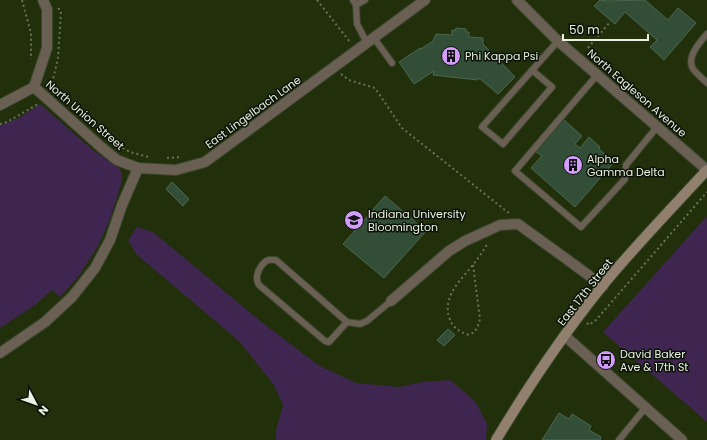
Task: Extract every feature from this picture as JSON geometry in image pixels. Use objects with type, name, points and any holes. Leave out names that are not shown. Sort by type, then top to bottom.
[{"type":"main road","name":"East 17th Street","points":[[496,440],[515,409],[565,336],[603,286],[655,226],[707,170]]},
{"type":"street","name":"North Union Street","points":[[43,0],[47,9],[47,48],[34,87],[101,148],[117,160],[138,168]]},
{"type":"street","name":"East Lingelbach Lane","points":[[138,168],[176,170],[205,162],[425,0]]},
{"type":"street","name":"North Eagleson Avenue","points":[[517,0],[558,41],[707,170]]},
{"type":"street","points":[[0,105],[34,87]]},
{"type":"street","points":[[0,353],[45,322],[72,297],[95,268],[110,240],[122,205],[138,168]]},
{"type":"street","points":[[391,301],[449,251],[465,241],[500,225],[518,224],[603,286]]},
{"type":"street","points":[[565,336],[646,407],[677,438]]},
{"type":"lane","points":[[365,0],[354,2],[361,33],[371,40],[392,63]]},
{"type":"lane","points":[[707,34],[692,56],[691,63],[693,69],[707,83]]},
{"type":"lane","points":[[532,70],[552,87],[503,144],[482,127],[532,70],[558,41]]},
{"type":"lane","points":[[598,75],[515,171],[582,227],[625,179],[626,165],[657,127]]},
{"type":"lane","points":[[348,322],[329,342],[325,341],[259,285],[256,277],[258,272],[266,261],[270,259],[276,260],[348,322],[360,324],[367,321],[391,301]]},
{"type":"lane","points":[[618,440],[646,407]]},
{"type":"path","points":[[22,0],[31,33],[30,65]]},
{"type":"path","points":[[317,0],[350,42],[361,33]]},
{"type":"path","points":[[0,124],[7,122],[36,106],[51,88],[58,58],[61,11],[55,3]]},
{"type":"path","points":[[588,48],[610,22]]},
{"type":"path","points":[[335,66],[340,74],[349,80],[375,88],[402,128],[510,214],[518,224]]},
{"type":"path","points":[[51,88],[55,92]]},
{"type":"path","points":[[111,141],[130,152],[150,157]]},
{"type":"path","points":[[162,159],[187,155]]},
{"type":"path","points":[[589,325],[707,192]]},
{"type":"path","points":[[473,265],[480,319],[478,327],[469,335],[460,332],[451,322],[447,310],[449,297],[458,282],[473,265],[488,242]]},
{"type":"shaded area","name":"Indiana University Bloomington","points":[[0,0],[707,0],[707,440],[0,440]]},
{"type":"shaded area","points":[[40,104],[94,151],[118,167],[122,173],[122,181],[110,219],[98,246],[78,277],[60,297],[52,290],[35,305],[0,328],[0,125],[17,119]]},
{"type":"shaded area","points":[[707,216],[707,422],[603,332]]},
{"type":"shaded area","points":[[137,227],[153,232],[259,320],[318,365],[356,383],[399,387],[422,382],[450,380],[475,401],[487,424],[486,440],[276,440],[276,431],[283,405],[274,385],[239,341],[136,254],[128,240]]},
{"type":"building","points":[[600,0],[645,0],[668,20],[678,8],[696,23],[664,60],[650,47],[657,40],[625,12],[615,24],[594,6]]},
{"type":"building","name":"Phi Kappa Psi","points":[[456,28],[466,29],[466,32],[469,32],[469,37],[483,38],[483,44],[515,77],[498,94],[479,78],[478,80],[433,75],[434,71],[414,84],[399,62],[433,41],[436,34],[452,35],[452,30],[455,31]]},
{"type":"building","name":"Alpha Gamma Delta","points":[[563,119],[582,136],[575,144],[580,148],[589,137],[600,147],[599,149],[614,162],[575,207],[531,168],[542,156],[535,151]]},
{"type":"building","points":[[172,182],[189,199],[183,206],[166,189]]},
{"type":"building","points":[[385,196],[426,231],[384,278],[343,244]]},
{"type":"building","points":[[448,329],[455,335],[444,346],[437,340]]},
{"type":"building","points":[[559,413],[569,419],[572,414],[591,426],[589,430],[601,437],[600,440],[542,440]]},
{"type":"place","name":"Phi Kappa Psi","points":[[451,56]]},
{"type":"place","name":"Alpha Gamma Delta","points":[[573,165]]},
{"type":"place","name":"Indiana University Bloomington","points":[[354,220]]},
{"type":"place","name":"David Baker Ave & 17th St","points":[[606,360]]}]
